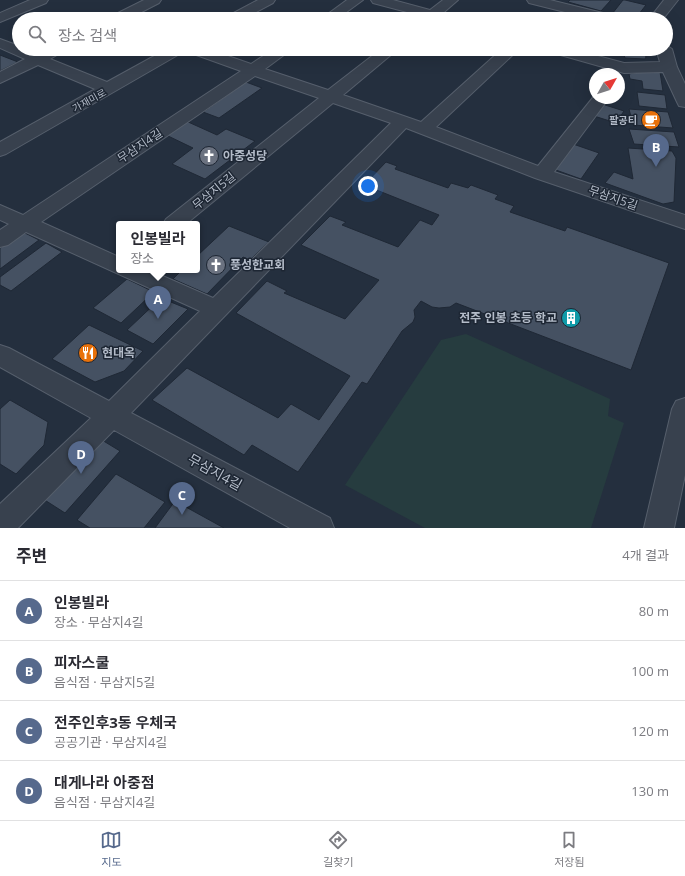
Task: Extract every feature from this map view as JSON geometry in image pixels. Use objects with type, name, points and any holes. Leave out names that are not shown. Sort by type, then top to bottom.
[{"type":"street","points":[[14,12],[41,0]]},
{"type":"street","points":[[130,12],[154,0]]},
{"type":"street","points":[[246,12],[268,0]]},
{"type":"street","points":[[338,12],[356,0]]},
{"type":"street","points":[[378,0],[415,12]]},
{"type":"street","points":[[436,12],[451,0]]},
{"type":"street","points":[[534,0],[582,12]]},
{"type":"street","points":[[662,12],[671,0]]},
{"type":"street","points":[[0,18],[12,13]]},
{"type":"street","points":[[0,43],[12,48]]},
{"type":"street","points":[[31,56],[109,89]]},
{"type":"street","points":[[0,78],[44,56]]},
{"type":"street","name":"가재미로","points":[[0,150],[166,56]]},
{"type":"street","name":"무삼지5길","points":[[211,56],[402,122],[542,174],[685,222]]},
{"type":"street","name":"무삼지4길","points":[[0,240],[274,56]]},
{"type":"street","name":"무삼지5길","points":[[177,221],[381,56]]},
{"type":"street","points":[[424,130],[503,56]]},
{"type":"street","points":[[575,56],[610,68]]},
{"type":"street","points":[[666,56],[669,67],[685,102]]},
{"type":"street","points":[[625,72],[669,67]]},
{"type":"street","points":[[542,174],[596,104]]},
{"type":"street","points":[[0,525],[112,415],[402,122]]},
{"type":"street","points":[[0,212],[27,222],[116,265]]},
{"type":"street","points":[[135,273],[216,309]]},
{"type":"street","name":"무삼지4길","points":[[0,355],[319,528]]},
{"type":"street","points":[[659,528],[685,409]]},
{"type":"green space","points":[[466,334],[610,399],[608,416],[624,423],[591,528],[425,528],[345,485],[441,340]]},
{"type":"building","points":[[570,0],[611,0],[601,11],[568,2]]},
{"type":"building","points":[[623,0],[646,5],[640,12],[614,12]]},
{"type":"building","points":[[0,55],[18,62],[0,71]]},
{"type":"building","points":[[624,56],[646,57],[645,59],[625,58]]},
{"type":"building","points":[[639,72],[660,72],[663,91],[643,89],[642,81],[630,79],[629,74]]},
{"type":"building","points":[[246,82],[262,88],[219,118],[203,112]]},
{"type":"building","points":[[637,92],[665,95],[667,109],[639,106]]},
{"type":"building","points":[[602,104],[624,111],[616,123],[594,116]]},
{"type":"building","points":[[629,109],[668,112],[673,128],[633,125]]},
{"type":"building","name":"아중성당","points":[[186,121],[217,135],[226,129],[255,141],[205,179],[172,164],[193,148],[166,135]]},
{"type":"building","points":[[629,129],[674,132],[679,147],[634,144]]},
{"type":"building","points":[[573,144],[599,153],[581,179],[553,169]]},
{"type":"building","points":[[628,148],[672,151],[676,158],[674,202],[663,204],[605,183],[614,172],[633,179]]},
{"type":"building","name":"전주 인봉 초등 학교","points":[[386,162],[397,166],[395,169],[448,188],[451,183],[468,188],[471,185],[498,195],[495,199],[514,206],[510,212],[565,231],[567,227],[669,263],[631,370],[456,303],[450,307],[439,308],[432,307],[421,301],[414,310],[415,317],[413,322],[402,331],[367,384],[362,382],[298,472],[252,445],[244,455],[152,400],[187,368],[278,418],[291,404],[319,420],[350,376],[236,313],[267,281],[287,291],[284,293],[345,319],[379,280],[301,245],[330,216],[346,222],[342,225],[398,247],[420,220],[432,225],[439,215],[364,185]]},
{"type":"building","name":"풍성한교회","points":[[229,226],[269,242],[250,260],[243,257],[207,294],[173,279],[179,273],[200,273],[200,253]]},
{"type":"building","points":[[23,232],[39,240],[0,269],[0,248]]},
{"type":"building","points":[[46,243],[62,252],[11,291],[0,285],[0,277]]},
{"type":"building","points":[[127,279],[154,292],[121,323],[93,308]]},
{"type":"building","points":[[161,298],[188,309],[153,344],[127,330]]},
{"type":"building","points":[[89,325],[143,351],[124,371],[95,382],[52,359]]},
{"type":"building","points":[[10,400],[48,422],[44,445],[16,474],[0,464],[0,409]]},
{"type":"building","points":[[97,437],[120,451],[65,513],[40,497]]},
{"type":"building","points":[[116,474],[165,502],[144,528],[90,528],[77,520]]},
{"type":"building","points":[[175,501],[224,528],[155,528]]},
{"type":"place","name":"팔공티","points":[[651,120]]},
{"type":"place","name":"아중성당","points":[[209,156]]},
{"type":"place","name":"피자스쿨","points":[[656,167]]},
{"type":"place","name":"풍성한교회","points":[[216,265]]},
{"type":"place","name":"전주 인봉 초등 학교","points":[[571,318]]},
{"type":"place","name":"인봉빌라","points":[[158,319]]},
{"type":"place","name":"현대옥","points":[[88,353]]},
{"type":"place","name":"대게나라 아중점","points":[[81,474]]},
{"type":"place","name":"전주인후3동 우체국","points":[[182,515]]}]
